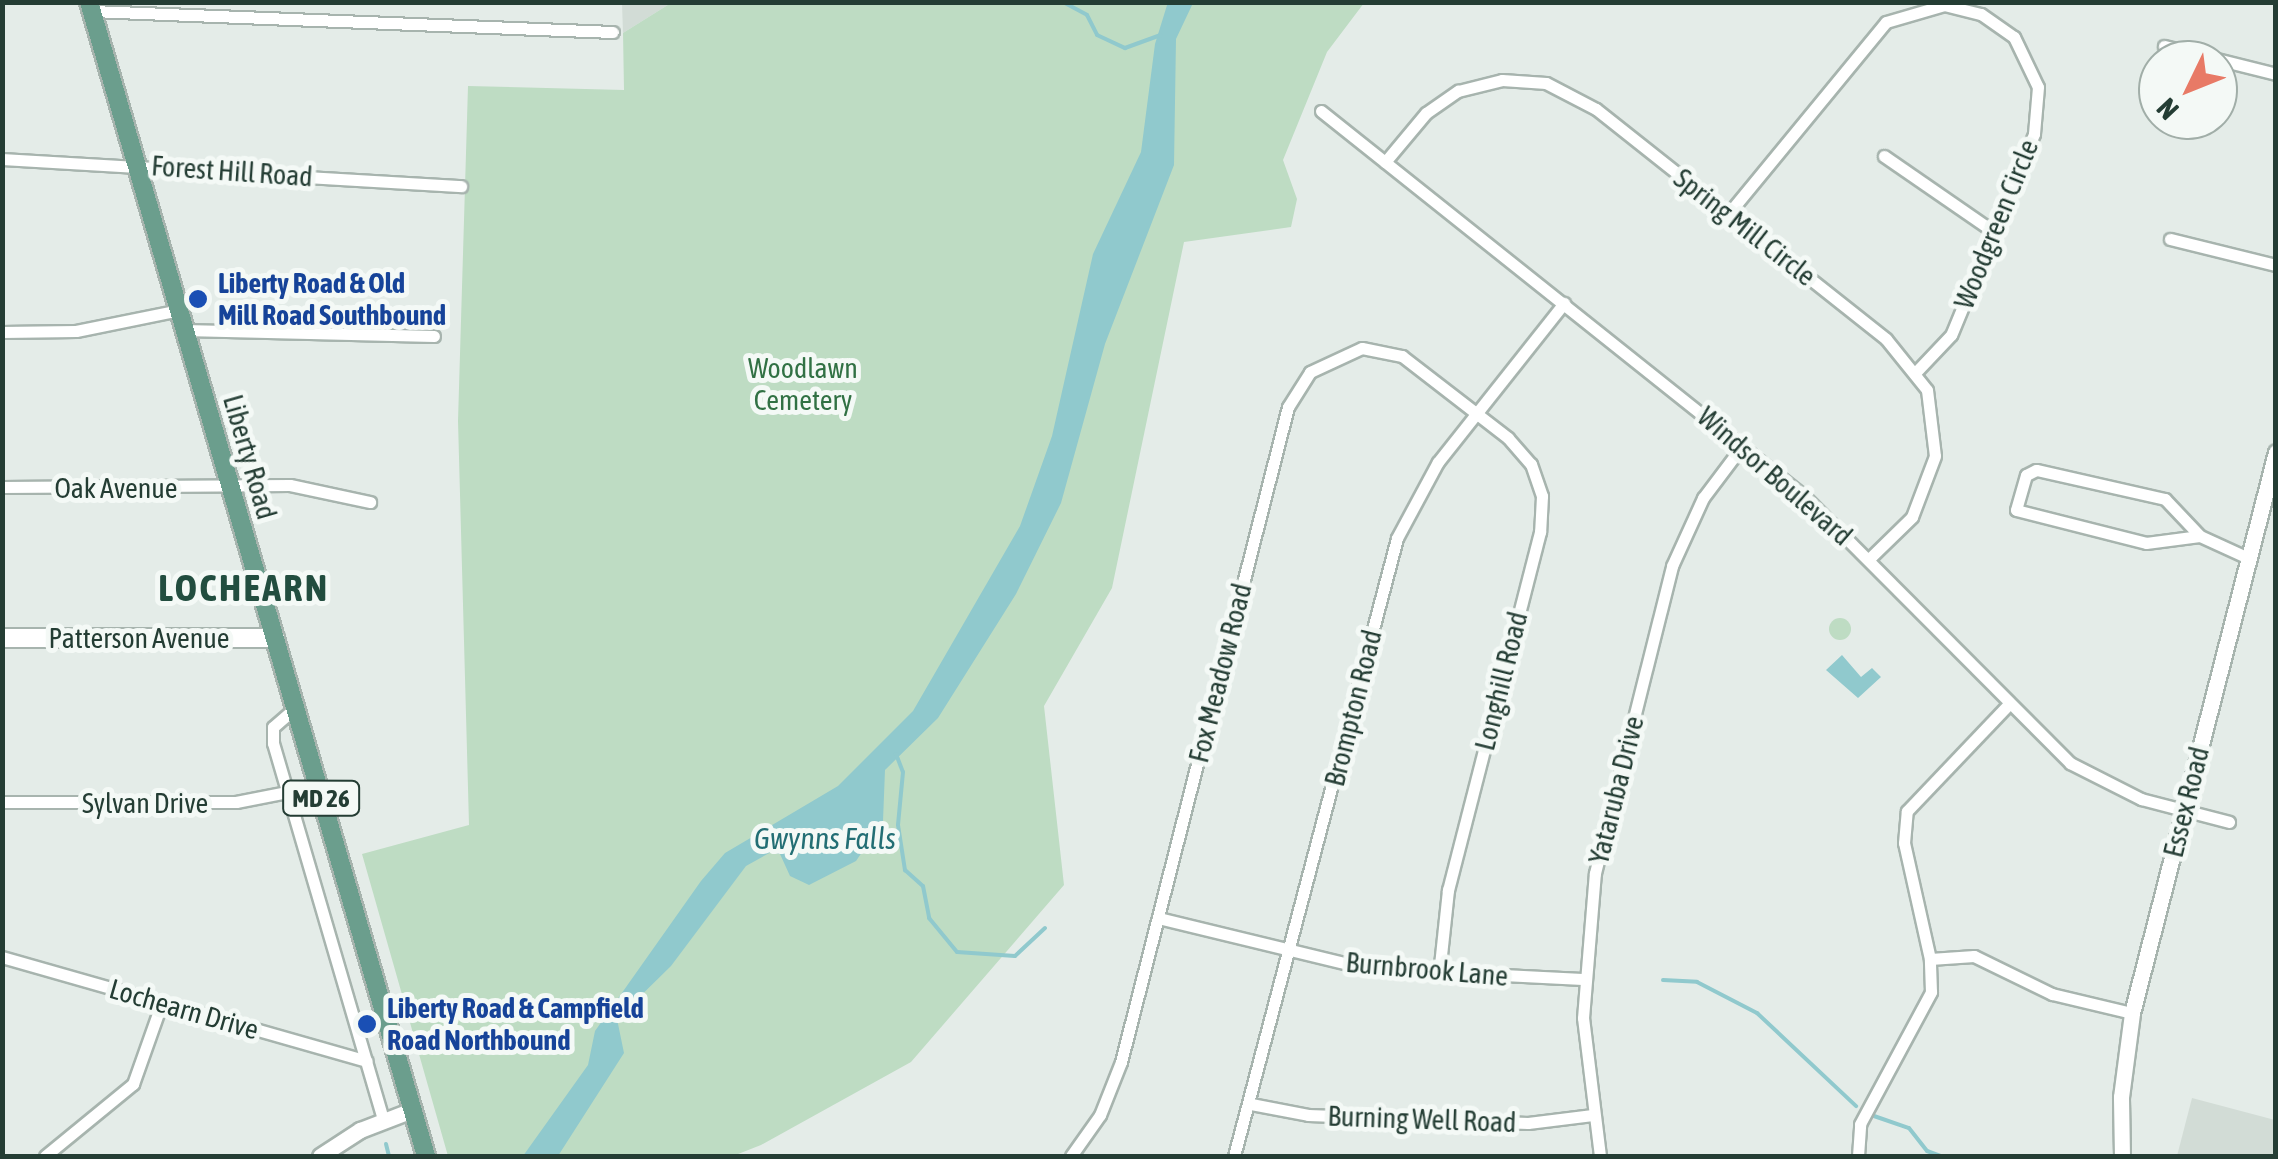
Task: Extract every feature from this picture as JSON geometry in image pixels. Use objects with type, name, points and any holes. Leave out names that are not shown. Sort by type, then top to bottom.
[{"type":"main road","name":"Liberty Road","points":[[90,7],[426,1156]]},
{"type":"main road","name":"Patterson Avenue","points":[[2,638],[275,638]]},
{"type":"street","name":"Woodgreen Circle","points":[[1729,214],[1873,34],[1902,14],[1944,5],[1981,14],[2014,37],[2038,87],[2034,134],[1951,334],[1918,371]]},
{"type":"street","points":[[90,7],[612,32]]},
{"type":"street","points":[[2238,64],[2276,74]]},
{"type":"street","name":"Spring Mill Circle","points":[[1385,162],[1426,113],[1458,91],[1502,80],[1546,83],[1596,109],[1918,371]]},
{"type":"street","name":"Windsor Boulevard","points":[[1321,112],[1743,446],[1869,559],[2009,704],[2091,776],[2184,810],[2230,822]]},
{"type":"street","points":[[1884,156],[1994,232]]},
{"type":"street","name":"Forest Hill Road","points":[[2,159],[461,186]]},
{"type":"street","points":[[2170,239],[2276,266]]},
{"type":"street","name":"Brompton Road","points":[[1234,1156],[1252,1104],[1397,538],[1424,484],[1564,303]]},
{"type":"street","points":[[2,332],[76,332],[179,310]]},
{"type":"street","points":[[184,330],[434,336]]},
{"type":"street","name":"Fox Meadow Road","points":[[1072,1156],[1112,1088],[1288,407],[1300,384],[1337,354],[1376,348],[1415,364],[1476,414]]},
{"type":"street","points":[[1869,559],[1912,517],[1931,478],[1936,432],[1918,371]]},
{"type":"street","name":"Longhill Road","points":[[1439,974],[1448,890],[1542,512],[1531,464],[1476,414]]},
{"type":"street","name":"Yataruba Drive","points":[[1600,1156],[1582,979],[1595,872],[1672,566],[1703,498],[1743,446]]},
{"type":"street","name":"Essex Road","points":[[2122,1156],[2121,1097],[2132,1013],[2276,452]]},
{"type":"street","points":[[2200,536],[2146,543],[2016,510],[2026,475],[2036,470],[2165,499],[2200,536],[2248,558]]},
{"type":"street","name":"Oak Avenue","points":[[2,487],[304,486],[370,502]]},
{"type":"street","points":[[1858,1156],[1860,1124],[1925,1010],[1930,959],[1904,843],[1907,811],[2009,704]]},
{"type":"street","points":[[295,708],[272,734],[382,1119]]},
{"type":"street","name":"Sylvan Drive","points":[[2,802],[218,803],[287,792]]},
{"type":"street","name":"Burnbrook Lane","points":[[1158,918],[1364,968],[1582,979]]},
{"type":"street","points":[[1930,959],[1974,956],[2052,994],[2132,1013]]},
{"type":"street","name":"Lochearn Drive","points":[[2,957],[366,1060]]},
{"type":"street","points":[[45,1156],[134,1084],[162,1002]]},
{"type":"street","name":"Burning Well Road","points":[[1252,1104],[1308,1115],[1528,1124],[1593,1115]]},
{"type":"street","points":[[320,1156],[382,1119],[412,1110]]},
{"type":"shaded area","points":[[622,2],[671,3],[623,33]]},
{"type":"shaded area","points":[[2192,1098],[2275,1120],[2275,1156],[2177,1156]]},
{"type":"green space","name":"Woodlawn Cemetery","points":[[671,3],[1364,3],[1327,52],[1283,160],[1297,199],[1291,227],[1184,242],[1112,588],[1044,706],[1064,885],[911,1062],[761,1145],[733,1156],[448,1156],[362,854],[469,825],[458,421],[468,86],[624,90],[623,33]]},
{"type":"green space","points":[[1840,618],[1848,621],[1848,637],[1840,640],[1832,637],[1829,629],[1832,621]]},
{"type":"water","name":"Gwynns Falls","points":[[1168,2],[1193,3],[1176,39],[1174,165],[1105,344],[1061,503],[1016,594],[938,718],[885,770],[883,821],[856,861],[809,885],[790,876],[780,854],[771,852],[746,866],[671,966],[617,1019],[624,1053],[558,1156],[523,1156],[588,1065],[595,1031],[725,853],[838,786],[913,711],[1020,526],[1052,436],[1093,254],[1141,152],[1155,44]]},
{"type":"water","points":[[1842,655],[1861,677],[1872,668],[1881,677],[1858,698],[1826,670]]},
{"type":"waterway","points":[[1063,2],[1087,15],[1097,35],[1125,48],[1161,35]]},
{"type":"waterway","points":[[896,754],[903,772],[898,825],[905,870],[923,886],[929,918],[957,952],[1015,956],[1045,928]]},
{"type":"waterway","points":[[1663,980],[1697,982],[1757,1013],[1856,1106]]},
{"type":"waterway","points":[[1874,1116],[1909,1128],[1927,1151],[1941,1156]]},
{"type":"waterway","points":[[386,1144],[389,1156]]},
{"type":"place","name":"Liberty Road & Old Mill Road Southbound","points":[[198,299]]},
{"type":"place","name":"Liberty Road & Campfield Road Northbound","points":[[367,1024]]},
{"type":"district","name":"LOCHEARN","points":[[244,588]]}]
